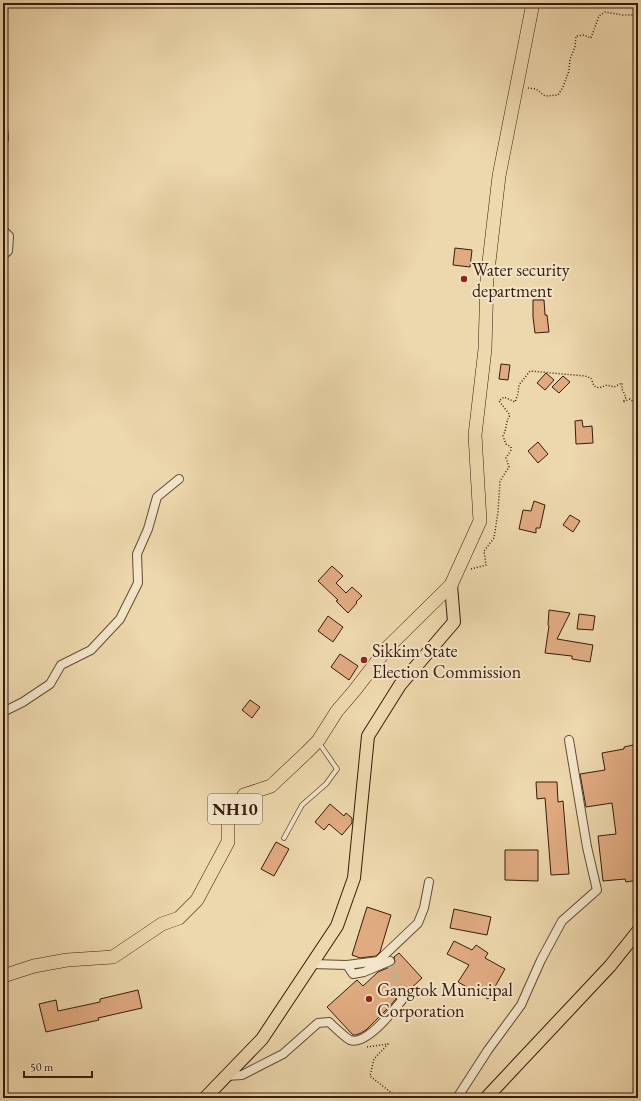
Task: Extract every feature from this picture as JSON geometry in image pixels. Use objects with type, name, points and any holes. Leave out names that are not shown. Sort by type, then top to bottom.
[{"type":"highway","name":"NH10","points":[[3,976],[34,966],[67,960],[113,957],[162,924],[179,918],[197,900],[228,842],[228,820],[244,794],[271,786],[318,741],[337,711],[388,647],[451,585],[480,521],[475,435],[485,349],[487,279],[499,176],[533,3]]},
{"type":"main road","points":[[205,1098],[262,1039],[337,926],[354,878],[368,736],[400,685],[454,622],[451,585]]},
{"type":"main road","points":[[486,1098],[610,966],[638,931]]},
{"type":"street","points":[[3,127],[3,144]]},
{"type":"street","points":[[3,230],[9,236],[8,251],[3,255]]},
{"type":"street","points":[[3,712],[23,702],[50,684],[61,665],[91,650],[120,619],[138,583],[137,554],[148,529],[157,497],[179,479]]},
{"type":"street","points":[[457,1098],[488,1050],[521,1005],[541,960],[562,921],[597,890],[569,740]]},
{"type":"street","points":[[312,964],[347,965],[378,961],[418,923],[424,908],[428,882]]},
{"type":"street","points":[[347,965],[354,974],[364,972],[390,961]]},
{"type":"street","points":[[226,1076],[242,1075],[283,1054],[318,1023],[328,1022],[350,1040],[358,1040],[372,1034],[402,1000],[401,997]]},
{"type":"lane","points":[[284,838],[302,804],[326,784],[337,769],[318,741]]},
{"type":"path","points":[[517,85],[536,89],[544,96],[558,95],[563,87],[569,71],[570,59],[575,47],[576,36],[584,35],[591,38],[599,16],[605,12],[623,15],[638,15]]},
{"type":"path","points":[[470,569],[486,565],[484,551],[494,538],[498,512],[500,481],[509,467],[506,458],[511,450],[511,447],[506,444],[503,436],[506,423],[510,415],[499,401],[504,397],[515,402],[519,385],[530,370],[585,376],[591,378],[594,386],[599,388],[607,385],[614,386],[622,383],[622,389],[626,397],[623,402],[630,399],[638,406]]},
{"type":"path","points":[[367,1047],[388,1044],[374,1059],[370,1076],[398,1098]]},
{"type":"building","points":[[455,248],[472,250],[470,267],[453,265]]},
{"type":"building","points":[[533,300],[544,300],[545,315],[547,315],[549,332],[535,333]]},
{"type":"building","points":[[501,364],[510,365],[508,380],[499,379]]},
{"type":"building","points":[[546,373],[554,380],[545,390],[537,383]]},
{"type":"building","points":[[563,376],[570,382],[559,393],[552,387]]},
{"type":"building","points":[[582,420],[583,427],[592,426],[593,443],[576,444],[575,421]]},
{"type":"building","points":[[538,442],[548,454],[538,463],[528,451]]},
{"type":"building","points":[[534,501],[545,505],[540,528],[536,528],[536,533],[519,529],[523,510],[531,511]]},
{"type":"building","points":[[570,515],[580,521],[573,532],[563,525]]},
{"type":"building","points":[[332,566],[343,576],[336,583],[346,593],[352,587],[362,596],[348,613],[336,601],[338,600],[318,581]]},
{"type":"building","points":[[549,610],[570,613],[557,639],[593,645],[590,662],[572,659],[572,656],[545,653],[549,626]]},
{"type":"building","points":[[579,614],[595,616],[593,630],[577,629]]},
{"type":"building","points":[[328,616],[343,627],[333,642],[318,631]]},
{"type":"building","points":[[340,654],[358,666],[349,680],[331,667]]},
{"type":"building","points":[[250,700],[260,707],[252,718],[242,710]]},
{"type":"building","points":[[633,745],[638,768],[638,854],[634,854],[638,880],[626,882],[625,879],[603,881],[598,836],[616,834],[612,803],[586,807],[580,774],[605,770],[602,753],[624,749],[624,747]]},
{"type":"building","points":[[536,782],[557,782],[558,802],[563,801],[569,874],[551,875],[545,798],[537,799]]},
{"type":"building","points":[[330,804],[344,816],[346,813],[352,818],[352,823],[342,835],[329,824],[324,830],[315,822]]},
{"type":"building","points":[[276,842],[289,849],[274,876],[261,869]]},
{"type":"building","points":[[505,850],[538,850],[538,881],[505,880]]},
{"type":"building","points":[[367,907],[391,915],[380,952],[376,956],[360,958],[352,955]]},
{"type":"building","points":[[454,909],[491,917],[487,935],[450,928]]},
{"type":"building","points":[[454,941],[472,950],[476,945],[488,953],[485,958],[505,969],[488,999],[458,982],[469,965],[447,954]]},
{"type":"building","points":[[399,953],[422,978],[405,994],[402,992],[397,993],[396,999],[366,1030],[353,1035],[327,1007],[357,980],[363,986],[378,972],[392,966],[395,962],[394,957]]},
{"type":"building","points":[[138,990],[142,1008],[98,1018],[99,1020],[46,1032],[39,1004],[56,1000],[58,1011],[100,1002],[100,999]]},
{"type":"tunnel","points":[[390,961],[401,997]]},
{"type":"place","name":"Water security department","points":[[464,279]]},
{"type":"place","name":"Sikkim State Election Commission","points":[[364,660]]},
{"type":"place","name":"Gangtok Municipal Corporation","points":[[369,999]]}]
